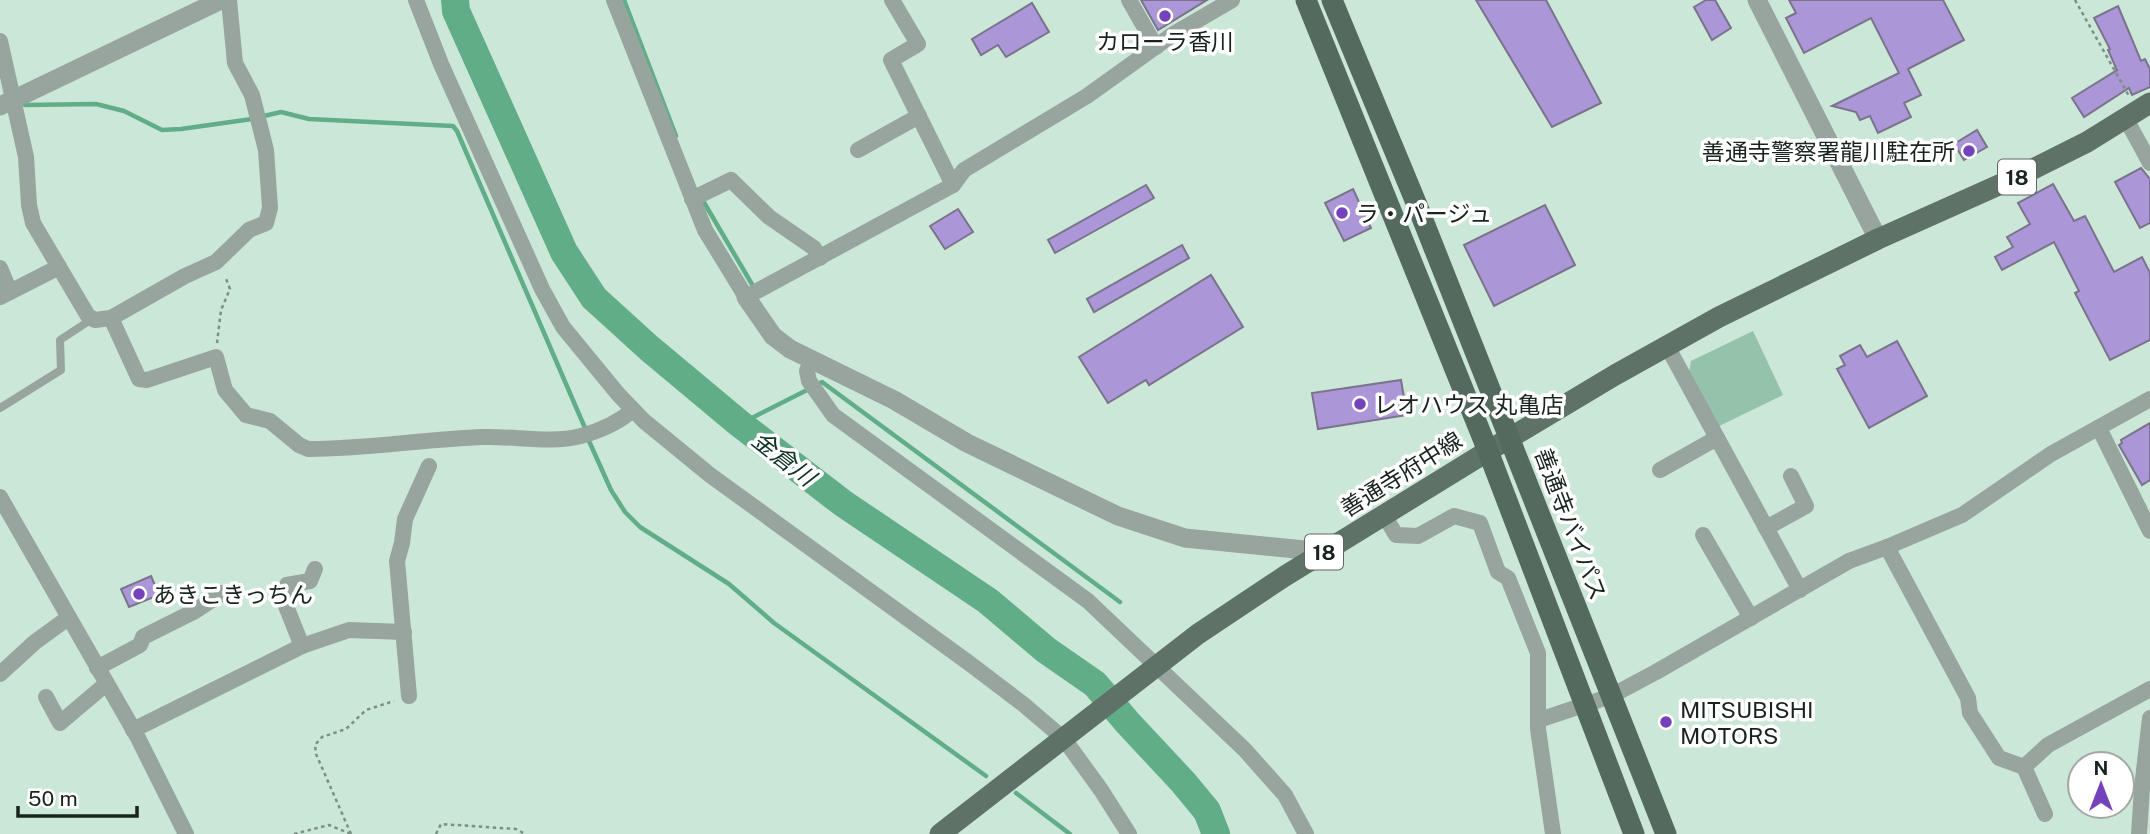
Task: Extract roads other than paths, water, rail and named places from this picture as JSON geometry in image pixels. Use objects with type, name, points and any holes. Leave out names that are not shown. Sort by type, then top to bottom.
[{"type":"highway","points":[[1306,0],[1488,451],[1634,834]]},
{"type":"highway","name":"善通寺バイパス","points":[[1332,0],[1418,205],[1666,834]]},
{"type":"main road","name":"善通寺府中線","points":[[940,834],[1244,602],[1488,451],[1719,317],[1878,239],[2019,176],[2087,142],[2138,111]]},
{"type":"street","points":[[6,103],[221,0]]},
{"type":"street","points":[[0,41],[6,103],[26,157],[33,223],[88,316],[111,318],[218,259],[249,230],[266,223],[270,208],[266,150],[252,94],[235,63],[229,0]]},
{"type":"street","points":[[416,0],[441,64],[542,289],[563,327],[633,410],[710,475],[1069,735],[1129,834]]},
{"type":"street","points":[[614,0],[697,197],[705,230],[773,337],[811,360],[894,400],[979,450],[1118,516],[1185,538],[1325,552]]},
{"type":"street","points":[[892,0],[918,44],[891,60],[953,185]]},
{"type":"street","points":[[1129,0],[1156,47]]},
{"type":"street","points":[[746,298],[953,185],[964,170],[1087,96],[1172,35],[1231,0]]},
{"type":"street","points":[[1757,0],[1878,239]]},
{"type":"street","points":[[2138,111],[2150,163]]},
{"type":"street","points":[[858,150],[919,116]]},
{"type":"street","points":[[697,197],[731,180],[769,217],[814,248],[820,258]]},
{"type":"street","points":[[0,268],[5,294],[59,267]]},
{"type":"street","points":[[111,318],[139,379],[147,380],[216,357],[225,390],[246,415],[270,421],[307,449],[462,438],[511,436],[545,439],[579,436],[624,417],[633,410]]},
{"type":"street","points":[[1667,346],[1800,590]]},
{"type":"street","points":[[811,360],[807,371],[812,385],[832,415],[1088,601],[1150,672],[1245,750],[1285,795],[1306,834]]},
{"type":"street","points":[[1539,720],[1611,696],[1849,561],[1962,515],[2051,454],[2150,399]]},
{"type":"street","points":[[2099,428],[2150,531]]},
{"type":"street","points":[[1660,470],[1717,438]]},
{"type":"street","points":[[409,696],[397,561],[405,519],[429,466]]},
{"type":"street","points":[[1766,528],[1806,506],[1791,477]]},
{"type":"street","points":[[0,498],[133,730],[186,834]]},
{"type":"street","points":[[1384,515],[1396,535],[1418,536],[1454,516],[1480,523],[1498,572],[1508,578],[1538,653],[1538,729],[1553,834]]},
{"type":"street","points":[[1703,535],[1751,618]]},
{"type":"street","points":[[1887,547],[1968,698],[1970,713],[1999,758],[2024,767],[2045,814]]},
{"type":"street","points":[[302,646],[282,597],[287,585],[310,581],[315,569]]},
{"type":"street","points":[[97,668],[140,645],[143,637],[195,611],[222,593]]},
{"type":"street","points":[[0,674],[35,642],[68,618]]},
{"type":"street","points":[[133,730],[302,646],[349,630],[404,632]]},
{"type":"street","points":[[46,696],[60,723],[106,684]]},
{"type":"street","points":[[2024,767],[2048,745],[2150,689]]},
{"type":"street","points":[[2139,834],[2150,718]]},
{"type":"lane","points":[[0,408],[61,370],[60,340],[92,318]]},
{"type":"waterway","name":"金倉川","points":[[455,0],[456,11],[564,252],[594,298],[740,424],[844,504],[988,601],[1046,650],[1095,684],[1207,811],[1216,834]]},
{"type":"waterway","points":[[624,0],[676,136]]},
{"type":"waterway","points":[[25,105],[96,104],[124,111],[162,130],[252,119]]},
{"type":"waterway","points":[[264,116],[281,112],[309,119],[453,126],[585,428]]},
{"type":"waterway","points":[[702,199],[753,286]]},
{"type":"waterway","points":[[816,385],[822,382],[1120,602]]},
{"type":"waterway","points":[[740,424],[809,389]]},
{"type":"waterway","points":[[589,441],[611,490],[625,512],[640,527],[729,584],[774,623],[986,776]]},
{"type":"waterway","points":[[1016,793],[1070,834]]},
{"type":"place","name":"カローラ香川","points":[[1165,16]]},
{"type":"place","name":"善通寺警察署龍川駐在所","points":[[1969,151]]},
{"type":"place","name":"ラ・パージュ","points":[[1342,213]]},
{"type":"place","name":"レオハウス 丸亀店","points":[[1360,404]]},
{"type":"place","name":"あきこきっちん","points":[[139,594]]},
{"type":"place","name":"MITSUBISHI MOTORS","points":[[1666,722]]}]
